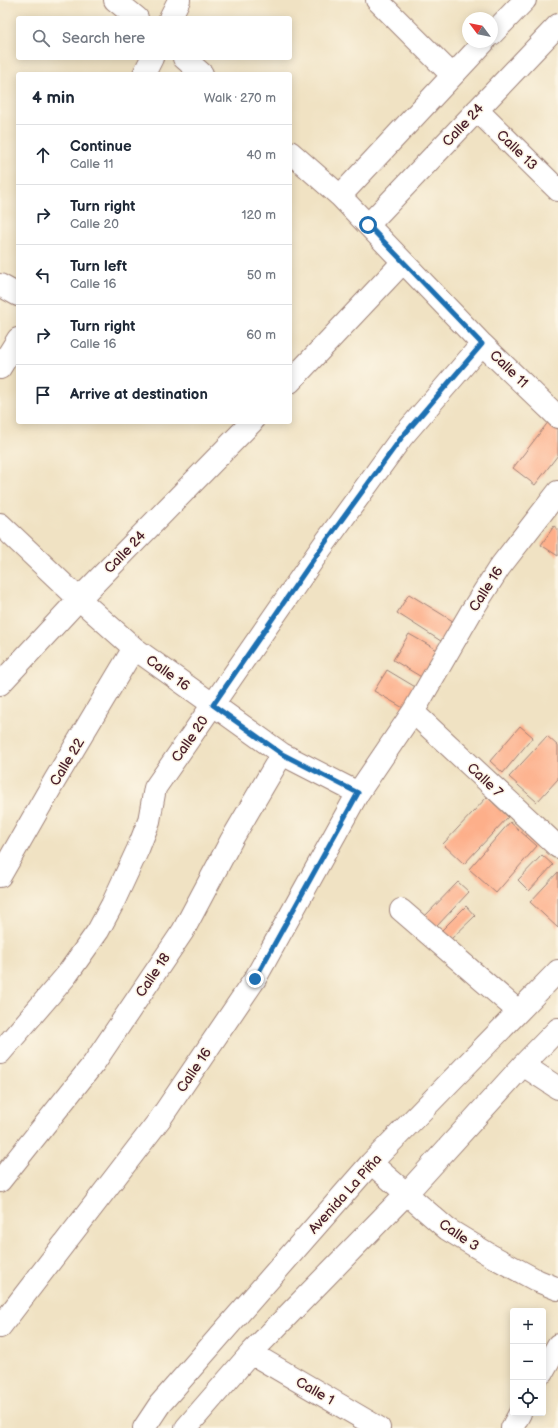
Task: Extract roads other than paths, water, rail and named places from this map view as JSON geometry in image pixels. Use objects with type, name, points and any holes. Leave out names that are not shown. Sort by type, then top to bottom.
[{"type":"street","points":[[115,0],[135,16]]},
{"type":"street","points":[[171,16],[179,0]]},
{"type":"street","points":[[377,0],[452,75]]},
{"type":"street","points":[[498,28],[525,0]]},
{"type":"street","name":"Calle 24","points":[[368,225],[558,25]]},
{"type":"street","points":[[340,196],[478,48]]},
{"type":"street","points":[[145,72],[151,60]]},
{"type":"street","points":[[186,60],[200,72]]},
{"type":"street","name":"Calle 13","points":[[477,110],[558,190]]},
{"type":"street","name":"Calle 11","points":[[292,154],[340,196],[482,344],[558,417]]},
{"type":"street","points":[[292,380],[403,262]]},
{"type":"street","points":[[0,285],[16,294]]},
{"type":"street","points":[[0,368],[16,342]]},
{"type":"street","name":"Calle 20","points":[[0,1053],[66,976],[98,930],[112,905],[138,850],[149,821],[155,788],[322,547],[402,437],[482,344]]},
{"type":"street","name":"Calle 24","points":[[0,684],[240,425]]},
{"type":"street","name":"Calle 16","points":[[0,1327],[160,1119],[255,979],[358,793],[413,712],[471,612],[499,568],[558,492]]},
{"type":"street","name":"Calle 16","points":[[0,524],[79,599],[134,648],[282,754],[358,793]]},
{"type":"street","name":"Calle 22","points":[[0,876],[55,780],[134,648]]},
{"type":"street","name":"Calle 7","points":[[413,712],[558,847]]},
{"type":"street","name":"Calle 18","points":[[0,1181],[94,1063],[182,931],[232,839],[282,754]]},
{"type":"street","points":[[401,910],[518,1011]]},
{"type":"street","name":"Avenida La Piña","points":[[144,1428],[160,1404],[371,1163],[558,971]]},
{"type":"street","points":[[186,1428],[251,1353],[406,1194],[522,1065],[558,1029]]},
{"type":"street","points":[[522,1065],[558,1088]]},
{"type":"street","name":"Calle 3","points":[[371,1163],[453,1233],[538,1281],[558,1289]]},
{"type":"street","points":[[546,1367],[558,1345]]},
{"type":"street","name":"Calle 1","points":[[251,1353],[379,1428]]},
{"type":"street","points":[[512,1428],[518,1416]]}]
